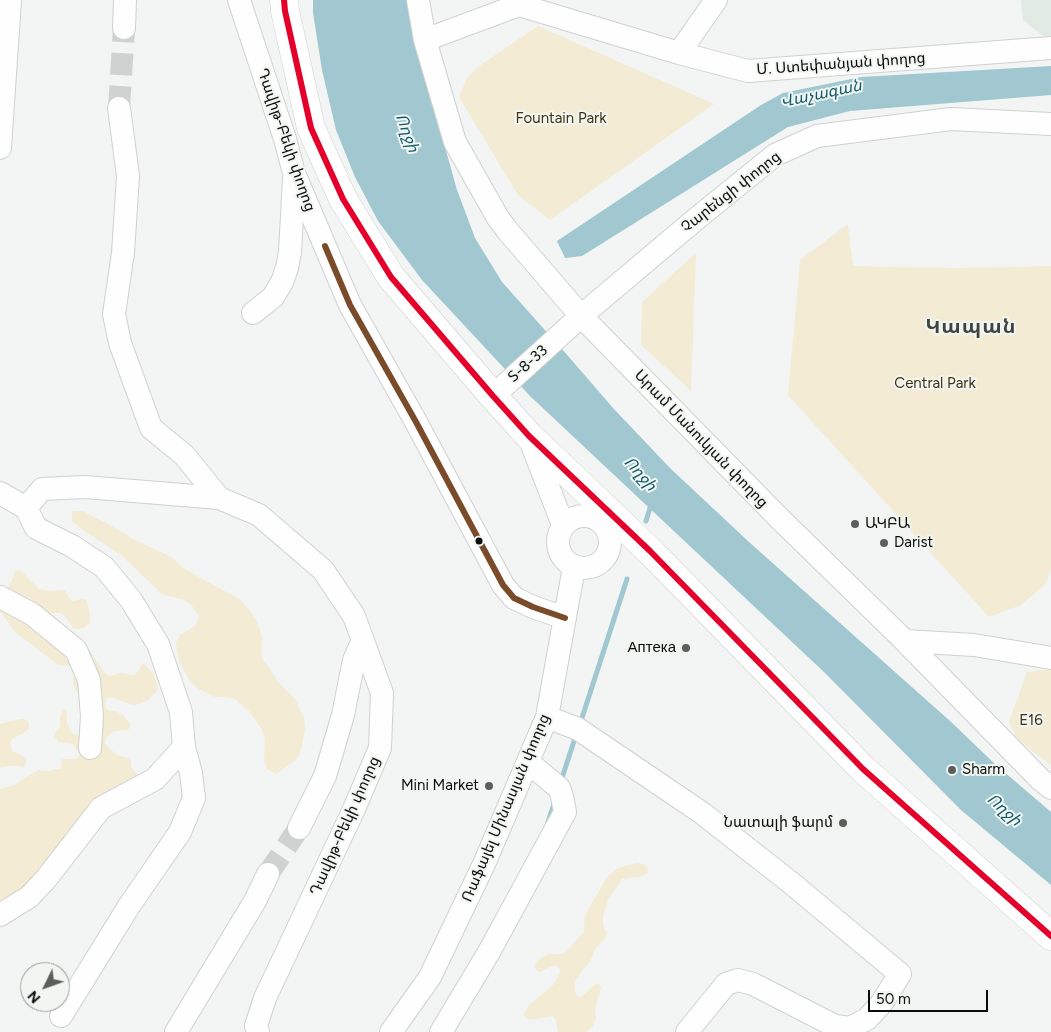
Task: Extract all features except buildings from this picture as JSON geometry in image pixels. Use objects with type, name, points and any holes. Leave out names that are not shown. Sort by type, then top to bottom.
[{"type":"highway","points":[[283,4],[312,128],[344,199],[391,276],[499,391],[529,436],[650,550],[863,769],[1051,936]]},
{"type":"street","points":[[0,148],[10,0]]},
{"type":"street","points":[[124,28],[125,0]]},
{"type":"street","name":"Դավիթ-Բեկի փողոց","points":[[240,0],[285,139],[294,173],[350,305],[416,422],[503,584],[514,598],[565,618]]},
{"type":"street","name":"Արամ Մանուկյան փողոց","points":[[418,0],[425,40],[455,142],[498,218],[580,316],[779,518],[1051,788]]},
{"type":"street","points":[[679,53],[716,0]]},
{"type":"street","points":[[425,40],[520,3]]},
{"type":"street","name":"Մ. Ստեփանյան փողոց","points":[[520,3],[679,53],[748,71],[1051,48]]},
{"type":"street","name":"Դավիթ-Բեկի փողոց","points":[[119,108],[128,176],[123,253],[114,314],[120,343],[151,428],[184,455],[219,498]]},
{"type":"street","name":"Չարենցի փողոց","points":[[564,332],[580,316],[775,155],[817,136],[951,118],[1051,124]]},
{"type":"street","points":[[253,313],[273,297],[282,282],[287,268],[290,252],[294,173]]},
{"type":"street","name":"Տ-8-33","points":[[499,391],[564,332]]},
{"type":"street","points":[[529,436],[563,525]]},
{"type":"street","name":"Դավիթ-Բեկի փողոց","points":[[26,508],[42,488],[86,487],[219,498],[259,515],[323,570],[354,616],[382,693],[380,748],[265,998],[256,1026],[258,1032]]},
{"type":"street","points":[[0,493],[26,508],[36,528],[72,546],[104,567],[131,600],[158,644],[181,712],[184,747],[191,773],[194,798],[180,832],[130,906],[61,1016]]},
{"type":"street","points":[[0,506],[26,508]]},
{"type":"street","points":[[606,556],[610,548],[610,539],[602,523],[595,518],[578,516],[570,519],[563,525],[557,540],[558,548],[561,556],[574,566],[592,567],[606,556],[620,549],[650,550]]},
{"type":"street","name":"Ռաֆայել Մինասյան փողոց","points":[[391,1032],[430,977],[484,864],[547,717],[574,566]]},
{"type":"street","points":[[0,596],[32,614],[76,650],[89,680],[92,716],[90,748]]},
{"type":"street","points":[[299,828],[325,776],[343,715],[354,660],[363,640]]},
{"type":"street","points":[[905,641],[974,645],[1051,658]]},
{"type":"street","points":[[547,717],[578,729],[702,813],[790,882],[900,974],[881,1004],[867,1018],[850,1028],[835,1026],[753,984],[738,980],[726,984],[687,1032]]},
{"type":"street","points":[[0,915],[29,898],[101,808],[155,779],[184,747]]},
{"type":"street","points":[[441,1032],[489,952],[565,812],[559,788],[528,762]]},
{"type":"street","points":[[176,1032],[255,901],[268,874]]},
{"type":"shaded area","points":[[1021,0],[1051,0],[1051,36],[1043,36],[1023,20]]},
{"type":"green space","name":"Fountain Park","points":[[538,26],[714,104],[550,220],[518,195],[459,97],[467,78],[482,64]]},
{"type":"green space","name":"Central Park","points":[[848,224],[853,266],[954,268],[1051,266],[1051,570],[1045,585],[1021,605],[989,617],[788,395],[800,260]]},
{"type":"green space","points":[[696,253],[691,391],[641,345],[642,302]]},
{"type":"green space","points":[[72,511],[83,511],[131,538],[171,557],[186,570],[241,600],[255,618],[259,627],[262,637],[262,658],[279,683],[295,699],[304,718],[305,727],[302,746],[299,755],[293,762],[276,774],[267,769],[264,760],[265,739],[262,730],[249,711],[235,699],[215,697],[197,688],[190,681],[179,661],[176,643],[180,635],[196,625],[199,616],[192,606],[184,600],[162,594],[121,555],[72,521]]},
{"type":"green space","points":[[20,570],[39,589],[49,591],[65,590],[70,600],[86,600],[90,623],[84,628],[78,629],[73,628],[64,615],[43,611],[30,599],[19,595],[89,650],[105,673],[110,676],[121,673],[133,675],[138,672],[143,663],[154,674],[158,690],[148,700],[133,705],[111,697],[106,698],[105,704],[107,709],[123,715],[131,725],[128,730],[112,732],[106,738],[105,744],[117,755],[128,758],[131,762],[131,767],[142,780],[80,845],[0,905],[0,789],[15,785],[39,770],[49,771],[62,768],[61,760],[75,759],[79,756],[73,744],[58,742],[54,734],[60,727],[60,718],[64,709],[66,709],[67,722],[71,733],[84,737],[82,704],[73,683],[75,672],[72,666],[58,665],[15,632],[0,611],[0,590],[8,587],[15,572]]},
{"type":"green space","name":"E16","points":[[1051,669],[1051,765],[1018,740],[1009,722],[1027,672]]},
{"type":"green space","points":[[20,719],[28,721],[29,729],[13,738],[10,743],[12,751],[23,756],[26,760],[25,766],[0,768],[0,724]]},
{"type":"green space","points":[[637,863],[646,865],[647,873],[640,877],[622,879],[608,900],[603,916],[603,925],[607,933],[606,937],[595,949],[590,962],[575,982],[577,996],[581,997],[598,983],[601,987],[593,1026],[586,1032],[558,1032],[556,1020],[553,1016],[530,1020],[526,1018],[524,1014],[529,1005],[554,984],[560,972],[559,967],[555,965],[540,972],[536,970],[537,961],[548,954],[566,952],[584,932],[585,916],[608,876],[618,868]]},
{"type":"water","name":"Ողջի","points":[[313,0],[410,0],[421,61],[457,190],[475,238],[502,282],[613,408],[671,469],[749,542],[950,721],[996,765],[1051,812],[1051,885],[961,810],[824,672],[530,396],[422,280],[378,221],[355,177],[336,130],[322,70],[313,13]]},
{"type":"water","name":"Վաչագան","points":[[1051,66],[1051,95],[850,111],[788,127],[582,256],[565,258],[557,241],[761,105],[783,93],[861,77]]},
{"type":"waterway","points":[[646,521],[651,505]]},
{"type":"waterway","points":[[580,724],[627,579]]},
{"type":"waterway","points":[[561,781],[576,735]]},
{"type":"waterway","points":[[548,822],[555,801]]},
{"type":"tunnel","points":[[119,108],[124,28]]},
{"type":"tunnel","points":[[268,874],[299,828]]},
{"type":"transit line","points":[[284,0],[311,128],[343,199],[391,277],[529,436],[650,551],[863,769],[1051,936]]},
{"type":"transit line","points":[[325,246],[350,305],[416,422],[503,585],[514,598],[565,618]]},
{"type":"place","name":"ԱԿԲԱ","points":[[855,524]]},
{"type":"place","name":"Darist","points":[[884,543]]},
{"type":"place","name":"Аптека","points":[[686,648]]},
{"type":"place","name":"Sharm","points":[[952,770]]},
{"type":"place","name":"Mini Market","points":[[489,786]]},
{"type":"place","name":"Նատալի ֆարմ","points":[[843,823]]},
{"type":"district","name":"Կապան","points":[[971,327]]}]
